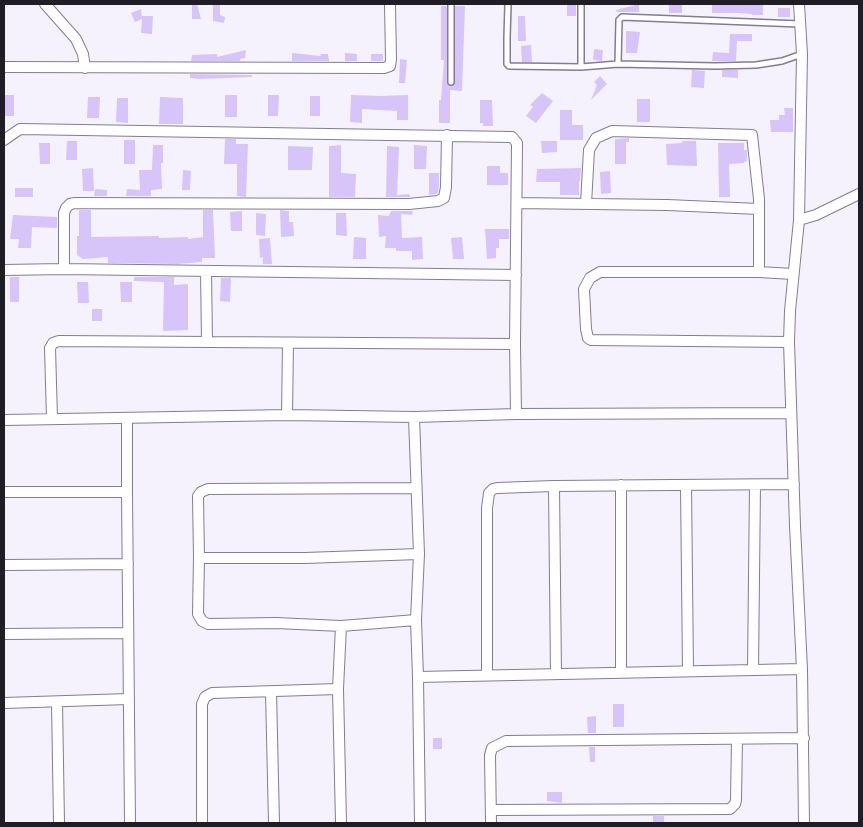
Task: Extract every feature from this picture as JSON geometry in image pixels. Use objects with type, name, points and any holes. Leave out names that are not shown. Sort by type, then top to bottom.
[{"type":"street","points":[[45,4],[76,39],[83,54],[85,68]]},
{"type":"street","points":[[4,67],[388,67],[391,60],[390,4]]},
{"type":"street","points":[[799,4],[802,54],[799,220],[789,342],[802,669],[804,823]]},
{"type":"street","points":[[4,140],[20,129],[512,137],[517,143],[516,414]]},
{"type":"street","points":[[586,204],[589,150],[596,138],[612,131],[752,135],[759,198],[759,272]]},
{"type":"street","points":[[64,268],[64,213],[70,204],[75,202],[409,204],[441,200],[445,196],[446,187],[447,135]]},
{"type":"street","points":[[799,220],[816,215],[859,194]]},
{"type":"street","points":[[517,203],[667,205],[759,209]]},
{"type":"street","points":[[4,270],[64,268],[206,272],[300,271],[516,275]]},
{"type":"street","points":[[206,272],[207,341]]},
{"type":"street","points":[[789,342],[591,340],[588,338],[586,328],[584,288],[590,278],[600,272],[759,272],[794,274]]},
{"type":"street","points":[[52,418],[50,348],[53,343],[59,341],[515,344]]},
{"type":"street","points":[[287,415],[288,343]]},
{"type":"street","points":[[4,420],[287,415],[414,417],[516,414],[791,413]]},
{"type":"street","points":[[414,417],[419,554],[416,620],[420,823]]},
{"type":"street","points":[[128,418],[130,823]]},
{"type":"street","points":[[487,674],[487,508],[489,493],[497,488],[794,484]]},
{"type":"street","points":[[621,485],[621,672]]},
{"type":"street","points":[[686,485],[688,671]]},
{"type":"street","points":[[753,670],[755,485]]},
{"type":"street","points":[[554,486],[556,674]]},
{"type":"street","points":[[416,488],[204,490],[198,496],[198,614],[202,621],[208,624],[276,623],[341,626],[416,620]]},
{"type":"street","points":[[4,492],[127,492]]},
{"type":"street","points":[[199,558],[305,558],[419,554]]},
{"type":"street","points":[[4,564],[128,564]]},
{"type":"street","points":[[341,626],[338,689],[341,823]]},
{"type":"street","points":[[4,634],[128,633]]},
{"type":"street","points":[[418,677],[487,674],[802,669]]},
{"type":"street","points":[[202,823],[202,704],[205,697],[212,693],[338,689]]},
{"type":"street","points":[[271,692],[274,823]]},
{"type":"street","points":[[4,703],[129,699]]},
{"type":"street","points":[[57,702],[59,823]]},
{"type":"street","points":[[490,823],[490,754],[492,748],[506,741],[804,738]]},
{"type":"street","points":[[491,810],[730,809],[736,800],[737,739]]},
{"type":"lane","points":[[451,4],[451,82]]},
{"type":"lane","points":[[508,4],[508,66],[581,67],[618,64],[756,65],[782,61],[802,54]]},
{"type":"lane","points":[[581,4],[581,67]]},
{"type":"lane","points":[[618,64],[619,20],[622,18],[800,24]]},
{"type":"building","points":[[192,4],[197,4],[201,19],[192,19]]},
{"type":"building","points":[[213,4],[220,4],[220,15],[225,17],[224,23],[213,21]]},
{"type":"building","points":[[567,4],[576,4],[576,16],[567,16]]},
{"type":"building","points":[[639,4],[639,12],[617,12],[616,10]]},
{"type":"building","points":[[669,4],[682,4],[682,13],[669,13]]},
{"type":"building","points":[[712,4],[763,4],[763,15],[712,13]]},
{"type":"building","points":[[441,6],[447,6],[447,82],[451,86],[455,82],[455,6],[465,6],[462,91],[450,90],[450,123],[439,123],[439,100],[441,100],[444,60],[441,60]]},
{"type":"building","points":[[778,8],[790,8],[790,17],[778,17]]},
{"type":"building","points":[[141,9],[142,18],[142,16],[153,16],[152,34],[141,33],[142,19],[135,22],[131,13]]},
{"type":"building","points":[[518,16],[525,16],[526,41],[518,41]]},
{"type":"building","points":[[626,31],[640,32],[637,53],[626,53]]},
{"type":"building","points":[[730,34],[752,34],[752,41],[737,41],[736,61],[712,61],[713,52],[729,53]]},
{"type":"building","points":[[531,45],[532,62],[522,62],[521,46]]},
{"type":"building","points":[[594,49],[603,50],[602,61],[593,60]]},
{"type":"building","points":[[246,50],[245,58],[240,59],[240,61],[191,61],[192,55],[217,54],[217,57]]},
{"type":"building","points":[[292,53],[321,56],[320,54],[328,54],[329,61],[292,61]]},
{"type":"building","points":[[345,53],[357,54],[357,61],[345,61]]},
{"type":"building","points":[[371,54],[383,54],[383,61],[371,61]]},
{"type":"building","points":[[400,59],[407,60],[405,83],[399,83]]},
{"type":"building","points":[[692,70],[705,71],[704,88],[691,87]]},
{"type":"building","points":[[722,70],[738,70],[738,78],[722,77]]},
{"type":"building","points":[[190,74],[252,75],[252,77],[200,79],[190,78]]},
{"type":"building","points":[[600,76],[607,84],[591,100],[597,85],[594,82]]},
{"type":"building","points":[[542,93],[553,101],[536,123],[526,116],[533,107],[530,105]]},
{"type":"building","points":[[4,95],[14,95],[14,116],[4,116]]},
{"type":"building","points":[[225,95],[237,95],[237,117],[225,117]]},
{"type":"building","points":[[268,95],[279,95],[278,116],[268,116]]},
{"type":"building","points":[[351,95],[408,95],[408,120],[397,120],[397,111],[362,109],[362,123],[350,122]]},
{"type":"building","points":[[310,96],[320,96],[320,116],[310,116]]},
{"type":"building","points":[[88,97],[100,97],[99,118],[87,118]]},
{"type":"building","points":[[160,97],[183,98],[183,124],[159,124]]},
{"type":"building","points":[[117,98],[128,98],[128,123],[116,122]]},
{"type":"building","points":[[637,99],[650,99],[650,122],[637,122]]},
{"type":"building","points":[[480,100],[492,100],[493,126],[483,126],[483,123],[480,123]]},
{"type":"building","points":[[784,108],[793,108],[793,132],[771,132],[770,120],[779,120],[779,115],[785,115]]},
{"type":"building","points":[[560,110],[572,110],[572,125],[583,125],[583,140],[560,140]]},
{"type":"building","points":[[629,138],[629,142],[626,142],[626,164],[615,164],[615,139]]},
{"type":"building","points":[[225,139],[236,139],[236,144],[248,144],[246,197],[237,196],[237,164],[224,164]]},
{"type":"building","points":[[124,140],[135,140],[135,164],[124,164]]},
{"type":"building","points":[[67,141],[77,141],[77,160],[66,160]]},
{"type":"building","points":[[541,141],[557,141],[557,152],[542,153]]},
{"type":"building","points":[[682,141],[696,141],[697,166],[667,165],[666,144],[682,143]]},
{"type":"building","points":[[39,143],[50,143],[50,164],[40,164]]},
{"type":"building","points":[[718,143],[744,143],[744,150],[747,150],[747,161],[729,164],[730,197],[719,197]]},
{"type":"building","points":[[153,145],[163,145],[163,163],[161,163],[162,189],[151,190],[151,196],[126,196],[127,189],[140,190],[139,170],[152,170]]},
{"type":"building","points":[[341,145],[341,173],[356,174],[355,197],[329,197],[329,146]]},
{"type":"building","points":[[414,145],[427,146],[426,169],[414,169]]},
{"type":"building","points":[[288,146],[313,147],[312,170],[288,170]]},
{"type":"building","points":[[387,146],[399,147],[397,195],[409,194],[410,197],[386,197]]},
{"type":"building","points":[[487,166],[500,166],[500,173],[508,173],[508,185],[487,185]]},
{"type":"building","points":[[93,168],[94,191],[83,191],[82,169]]},
{"type":"building","points":[[581,168],[579,195],[560,195],[560,182],[536,182],[537,169]]},
{"type":"building","points":[[183,170],[191,171],[190,190],[182,190]]},
{"type":"building","points":[[610,171],[611,193],[601,194],[600,172]]},
{"type":"building","points":[[429,173],[439,173],[438,193],[436,194],[429,195]]},
{"type":"building","points":[[15,188],[33,188],[33,197],[15,197]]},
{"type":"building","points":[[95,189],[107,190],[107,196],[94,196]]},
{"type":"building","points":[[79,210],[91,210],[91,237],[159,236],[159,238],[188,237],[188,239],[203,237],[203,210],[213,210],[215,258],[202,258],[202,262],[176,264],[108,263],[108,257],[83,259],[77,255]]},
{"type":"building","points":[[280,210],[289,211],[289,222],[293,222],[294,236],[281,237]]},
{"type":"building","points":[[242,211],[242,231],[231,231],[230,212]]},
{"type":"building","points":[[391,211],[413,211],[412,215],[401,214],[402,238],[422,237],[423,259],[412,260],[412,251],[396,251],[396,248],[385,248],[386,236],[379,237],[378,215],[389,216]]},
{"type":"building","points":[[256,213],[266,214],[265,236],[256,235]]},
{"type":"building","points":[[336,213],[346,213],[347,236],[336,235]]},
{"type":"building","points":[[13,215],[57,217],[57,228],[32,227],[31,248],[18,248],[19,239],[10,239]]},
{"type":"building","points":[[485,229],[509,229],[509,239],[499,239],[499,248],[496,248],[496,258],[487,259]]},
{"type":"building","points":[[354,237],[366,238],[366,259],[353,259]]},
{"type":"building","points":[[462,237],[464,259],[453,259],[451,238]]},
{"type":"building","points":[[270,238],[272,264],[263,264],[263,257],[260,258],[259,239]]},
{"type":"building","points":[[10,277],[19,277],[19,302],[10,302]]},
{"type":"building","points":[[134,277],[174,277],[174,285],[188,284],[188,330],[163,331],[164,282],[134,281]]},
{"type":"building","points":[[221,278],[231,278],[230,302],[220,301]]},
{"type":"building","points":[[77,282],[88,282],[89,303],[78,303]]},
{"type":"building","points":[[120,282],[132,282],[132,302],[121,302]]},
{"type":"building","points":[[92,309],[102,309],[102,321],[92,321]]},
{"type":"building","points":[[613,704],[624,704],[624,727],[613,727]]},
{"type":"building","points":[[596,716],[596,733],[588,733],[587,717]]},
{"type":"building","points":[[433,738],[442,738],[442,749],[433,749]]},
{"type":"building","points":[[589,747],[595,747],[595,762],[590,762]]},
{"type":"building","points":[[547,792],[562,792],[562,803],[547,801]]},
{"type":"building","points":[[653,816],[664,816],[664,823],[653,823]]}]
